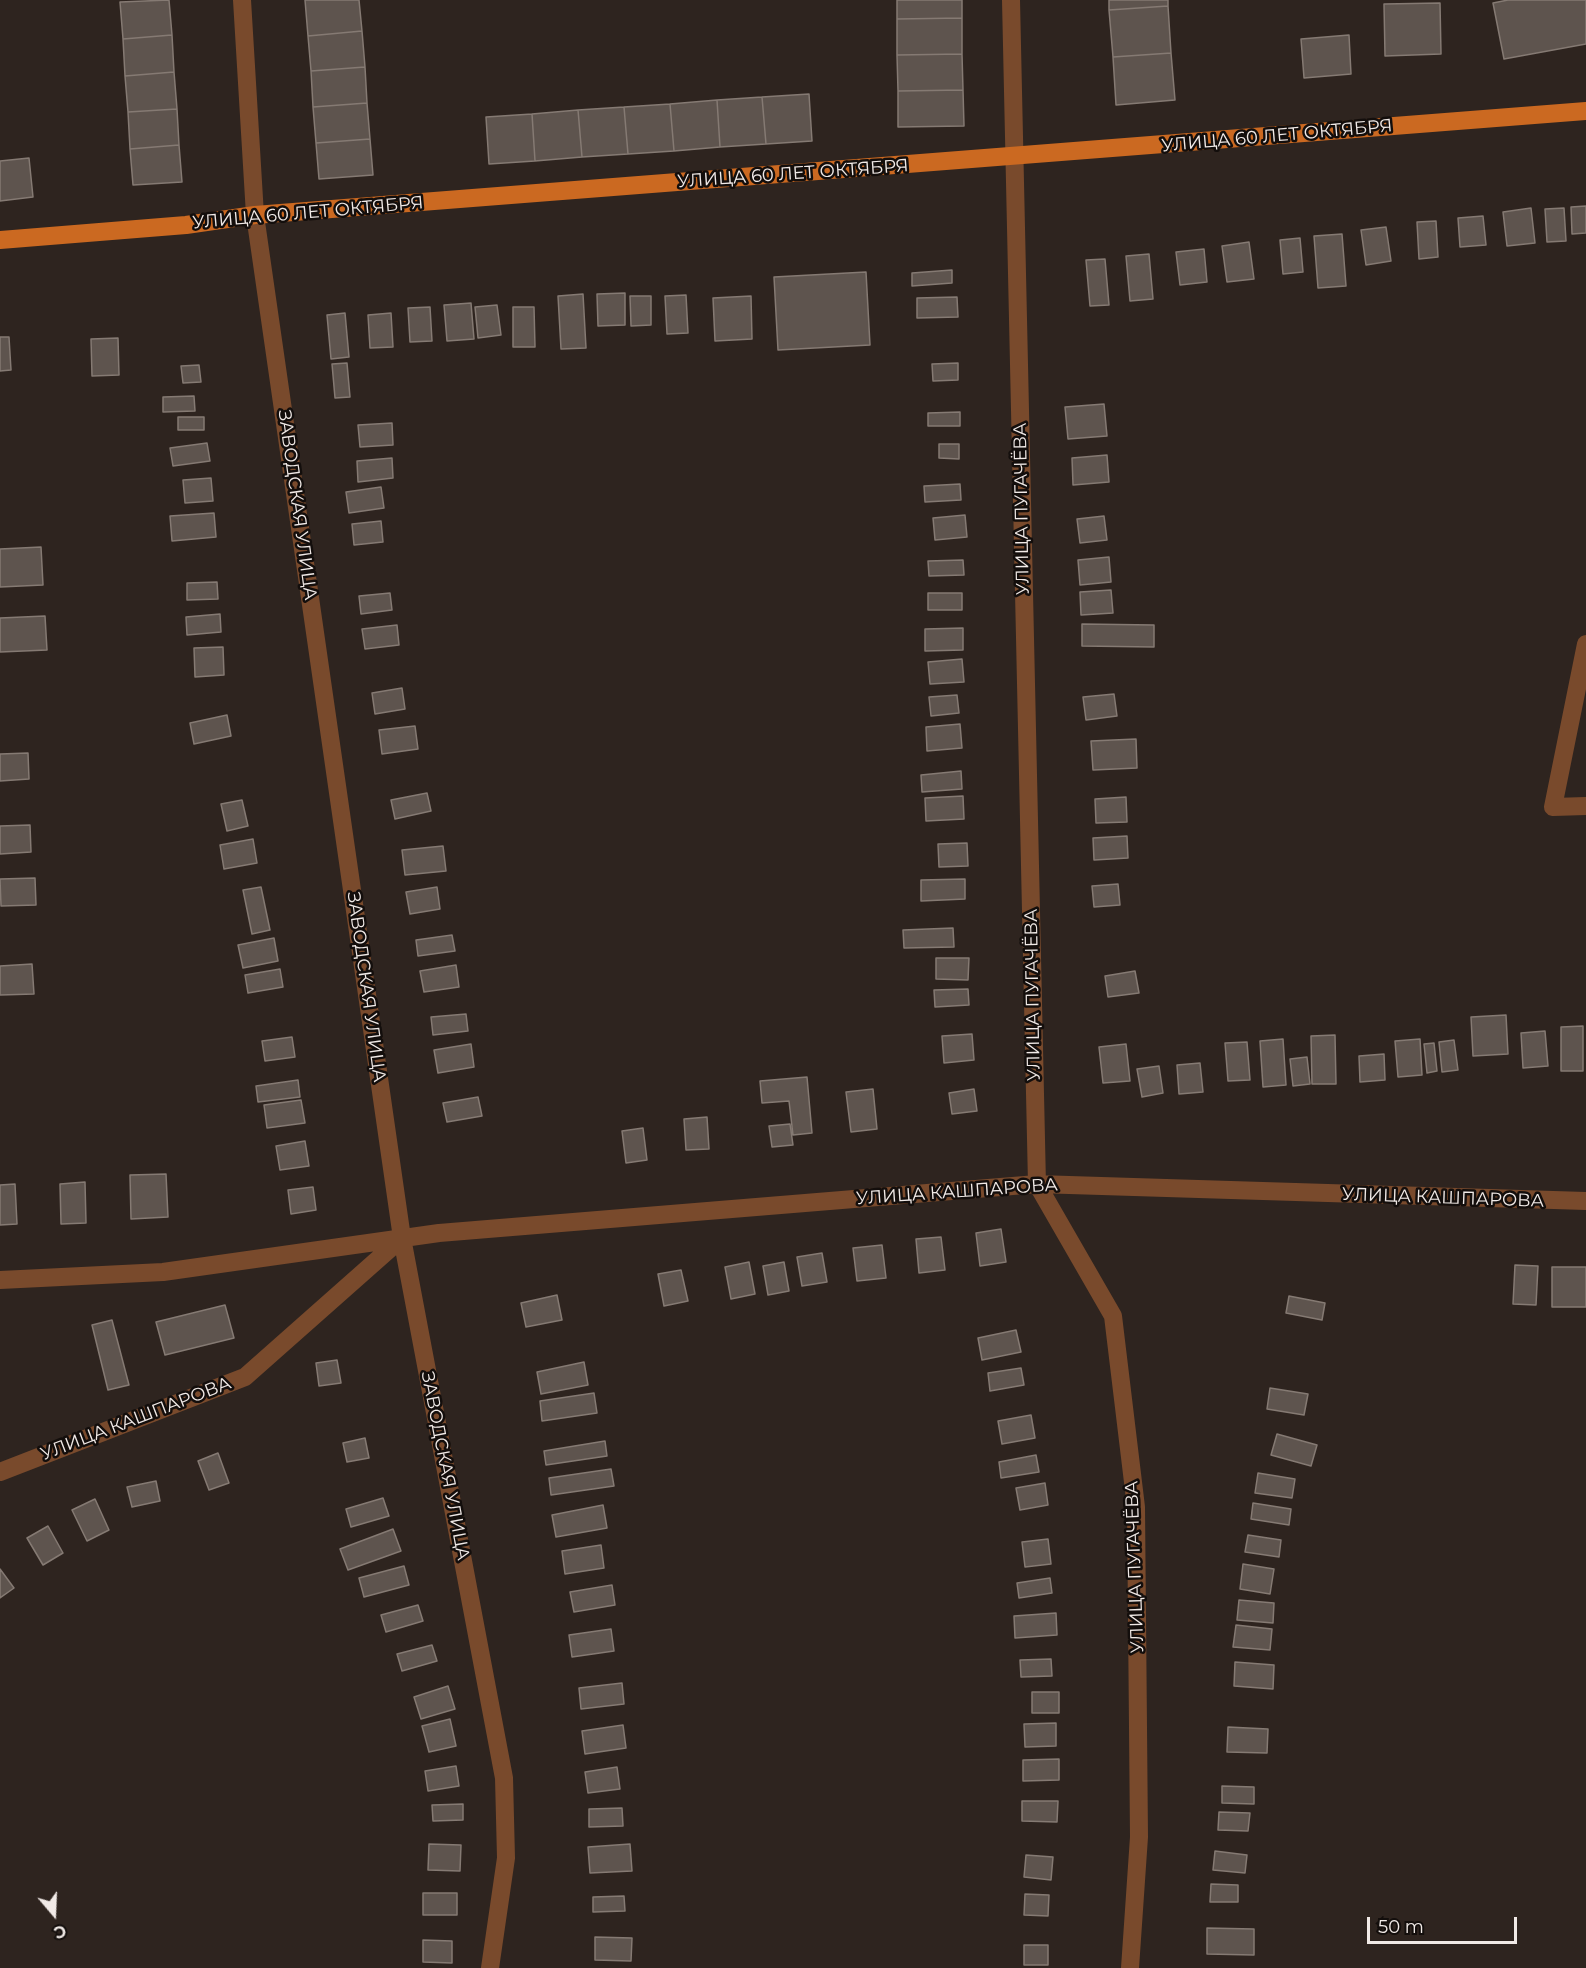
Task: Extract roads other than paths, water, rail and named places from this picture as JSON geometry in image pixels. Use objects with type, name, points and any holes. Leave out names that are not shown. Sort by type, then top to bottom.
[{"type":"main road","name":"УЛИЦА 60 ЛЕТ ОКТЯБРЯ","points":[[0,240],[186,225],[255,215],[1586,111]]},
{"type":"street","name":"ЗАВОДСКАЯ УЛИЦА","points":[[242,0],[255,215],[402,1238],[504,1778],[506,1858],[490,1968]]},
{"type":"street","name":"УЛИЦА ПУГАЧЁВА","points":[[1011,0],[1037,1184],[1113,1316],[1135,1495],[1139,1838],[1130,1968]]},
{"type":"street","points":[[1586,644],[1553,807],[1586,806]]},
{"type":"street","name":"УЛИЦА КАШПАРОВА","points":[[0,1280],[163,1272],[439,1233],[1037,1184],[1586,1201]]},
{"type":"street","name":"УЛИЦА КАШПАРОВА","points":[[0,1472],[245,1377],[402,1238]]}]
